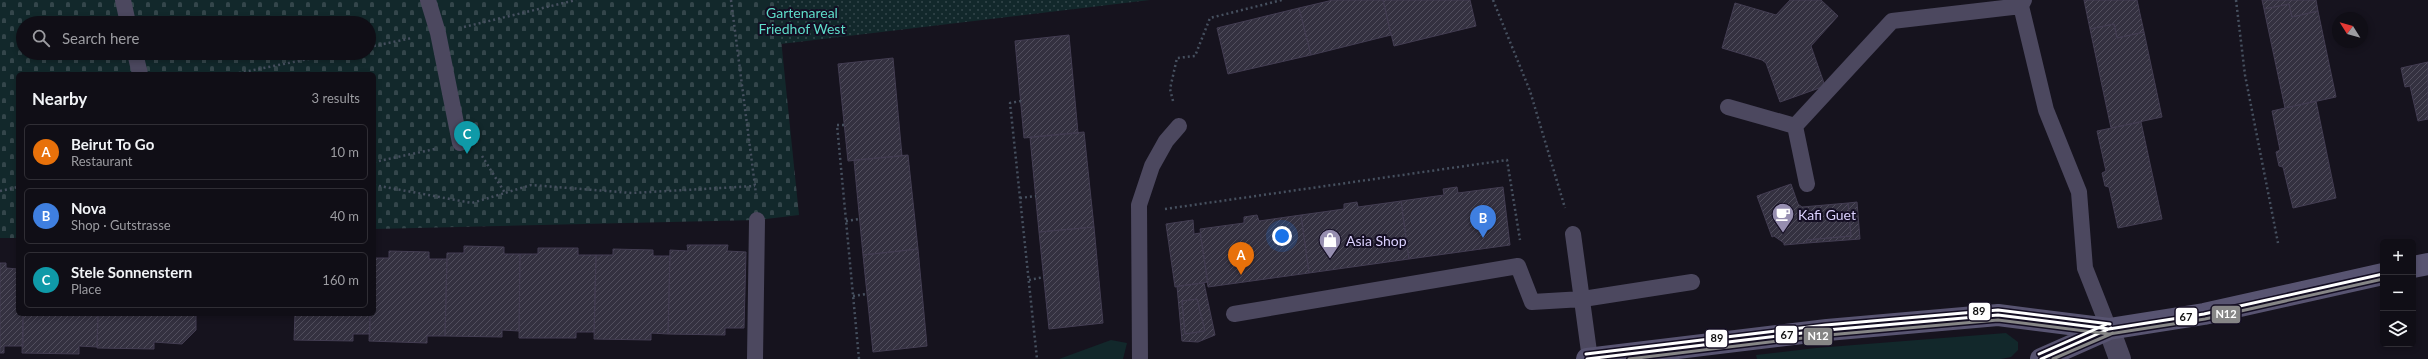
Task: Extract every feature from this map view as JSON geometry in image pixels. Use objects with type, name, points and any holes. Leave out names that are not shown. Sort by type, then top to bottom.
[{"type":"main road","points":[[2416,266],[2428,264]]},
{"type":"main road","points":[[1588,359],[1827,330],[1998,315],[2109,328],[2204,314],[2380,275]]},
{"type":"main road","points":[[2041,359],[2109,328]]},
{"type":"street","points":[[2109,328],[2120,359]]},
{"type":"lane","points":[[123,0],[126,16]]},
{"type":"lane","points":[[428,0],[438,33],[460,143]]},
{"type":"lane","points":[[1794,126],[1892,21],[2022,3],[2046,110],[2079,192],[2085,268],[2109,328]]},
{"type":"lane","points":[[137,60],[140,72]]},
{"type":"lane","points":[[1728,108],[1794,126]]},
{"type":"lane","points":[[1140,359],[1139,205],[1152,166],[1166,141],[1178,126]]},
{"type":"lane","points":[[1794,126],[1808,184]]},
{"type":"lane","points":[[755,359],[757,220]]},
{"type":"lane","points":[[1573,234],[1583,300],[1588,359]]},
{"type":"lane","points":[[1234,314],[1518,266],[1532,302],[1583,300],[1692,282]]},
{"type":"path","points":[[376,46],[438,33],[576,0]]},
{"type":"path","points":[[731,0],[756,186],[757,220]]},
{"type":"path","points":[[1178,126],[1170,89],[1176,58],[1195,56],[1210,18],[1282,0]]},
{"type":"path","points":[[1493,0],[1530,91],[1573,234]]},
{"type":"path","points":[[2236,0],[2245,76],[2278,243]]},
{"type":"path","points":[[244,72],[303,60]]},
{"type":"path","points":[[1021,102],[1010,103],[1037,359]]},
{"type":"path","points":[[844,125],[837,125],[858,359]]},
{"type":"path","points":[[1139,216],[1158,210],[1507,160],[1521,246],[1518,266]]},
{"type":"path","points":[[376,185],[472,203],[531,185],[632,193],[756,186]]},
{"type":"path","points":[[0,191],[16,187]]},
{"type":"path","points":[[1020,198],[1036,196]]},
{"type":"path","points":[[846,221],[860,219]]},
{"type":"path","points":[[1029,280],[1044,278]]},
{"type":"path","points":[[853,296],[867,294]]},
{"type":"green space","points":[[0,0],[777,0],[799,215],[757,220],[376,229],[376,72],[16,72],[16,238],[0,238]]},
{"type":"green space","name":"Gartenareal Friedhof West","points":[[777,0],[1150,0],[781,44]]},
{"type":"green space","points":[[2006,333],[2018,342],[2018,350],[2011,357],[2001,359],[1757,359],[1756,355],[1816,348]]},
{"type":"green space","points":[[1111,340],[1127,343],[1123,359],[1059,359]]},
{"type":"building","points":[[1333,0],[1383,0],[1391,35],[1311,55],[1299,8]]},
{"type":"building","points":[[1383,0],[1470,0],[1476,26],[1394,46]]},
{"type":"building","points":[[1790,0],[1821,0],[1838,16],[1811,46],[1825,86],[1780,102],[1766,63],[1762,60],[1722,48],[1735,3],[1776,15]]},
{"type":"building","points":[[2084,0],[2137,0],[2144,32],[2117,38],[2114,24],[2090,29]]},
{"type":"building","points":[[2262,0],[2316,0],[2318,11],[2292,17],[2289,4],[2264,9]]},
{"type":"building","points":[[2289,4],[2292,17],[2318,11],[2336,97],[2285,108],[2264,9]]},
{"type":"building","points":[[1299,8],[1311,55],[1228,74],[1217,28]]},
{"type":"building","points":[[2114,24],[2117,38],[2144,32],[2162,117],[2111,128],[2090,29]]},
{"type":"building","points":[[1069,35],[1078,133],[1024,138],[1015,41]]},
{"type":"building","points":[[893,58],[902,156],[848,161],[838,64]]},
{"type":"building","points":[[2428,62],[2428,119],[2418,121],[2410,86],[2405,87],[2401,68]]},
{"type":"building","points":[[2316,101],[2336,198],[2293,208],[2283,167],[2279,166],[2276,152],[2280,150],[2272,111]]},
{"type":"building","points":[[2141,122],[2162,219],[2118,228],[2109,187],[2105,186],[2102,173],[2106,171],[2097,131]]},
{"type":"building","points":[[1084,132],[1094,227],[1039,232],[1030,137]]},
{"type":"building","points":[[908,155],[918,249],[863,255],[854,160]]},
{"type":"building","points":[[1791,184],[1798,204],[1802,207],[1848,203],[1851,236],[1806,240],[1807,243],[1784,245],[1784,243],[1774,236],[1772,237],[1757,196]]},
{"type":"building","points":[[1457,187],[1458,193],[1503,187],[1510,245],[1409,259],[1401,201],[1444,195],[1443,189]]},
{"type":"building","points":[[1401,201],[1409,259],[1309,273],[1301,215],[1344,209],[1344,204],[1357,202],[1358,207]]},
{"type":"building","points":[[1857,202],[1860,239],[1807,243],[1806,240],[1851,236],[1848,203]]},
{"type":"building","points":[[1257,215],[1259,221],[1301,215],[1309,273],[1208,287],[1200,229],[1244,223],[1244,217]]},
{"type":"building","points":[[1193,220],[1194,234],[1200,233],[1208,282],[1175,287],[1166,224]]},
{"type":"building","points":[[1094,227],[1103,323],[1049,329],[1039,232]]},
{"type":"building","points":[[687,245],[728,245],[727,251],[746,252],[744,328],[725,328],[725,335],[668,334],[670,250],[688,251]]},
{"type":"building","points":[[464,246],[504,247],[504,254],[520,254],[519,331],[502,330],[502,337],[445,336],[447,253],[464,253]]},
{"type":"building","points":[[538,248],[578,248],[578,255],[596,255],[594,332],[576,332],[576,338],[519,338],[520,254],[538,254]]},
{"type":"building","points":[[613,249],[653,250],[653,256],[670,256],[668,334],[651,333],[651,340],[594,339],[596,255],[613,255]]},
{"type":"building","points":[[918,249],[927,346],[873,352],[863,255]]},
{"type":"building","points":[[389,251],[429,252],[429,259],[447,259],[445,336],[427,336],[427,343],[369,341],[370,316],[376,316],[376,258],[389,258]]},
{"type":"building","points":[[0,263],[6,263],[6,268],[16,269],[16,316],[23,316],[23,346],[4,346],[4,353],[0,353]]},
{"type":"building","points":[[1204,283],[1215,335],[1198,342],[1182,341],[1177,286]],"holes":[[[1197,299],[1205,331],[1185,334],[1182,301]]]},
{"type":"building","points":[[1197,299],[1205,331],[1185,334],[1182,301]]},
{"type":"building","points":[[23,316],[98,316],[97,347],[79,346],[79,354],[22,353]]},
{"type":"building","points":[[98,316],[196,316],[196,330],[182,344],[154,342],[154,349],[97,348]]},
{"type":"building","points":[[295,316],[370,316],[370,334],[353,334],[353,341],[294,340]]},
{"type":"transit line","name":"67","points":[[1587,359],[1827,330],[1998,315],[2109,329],[2204,314],[2380,275]]},
{"type":"transit line","name":"N12","points":[[1629,359],[1828,335],[1998,320],[2109,334],[2205,319],[2380,280]]},
{"type":"transit line","name":"89","points":[[1586,354],[1826,325],[1998,310],[2110,324]]},
{"type":"transit line","name":"89","points":[[2039,354],[2107,324]]},
{"type":"transit line","name":"67","points":[[2041,359],[2111,328]]},
{"type":"transit line","name":"N12","points":[[2053,359],[2113,333]]},
{"type":"place","name":"Stele Sonnenstern","points":[[467,154]]},
{"type":"place","name":"Kafi Guet","points":[[1783,234]]},
{"type":"place","name":"Nova","points":[[1483,238]]},
{"type":"place","name":"Asia Shop","points":[[1330,260]]},
{"type":"place","name":"Beirut To Go","points":[[1241,275]]}]
